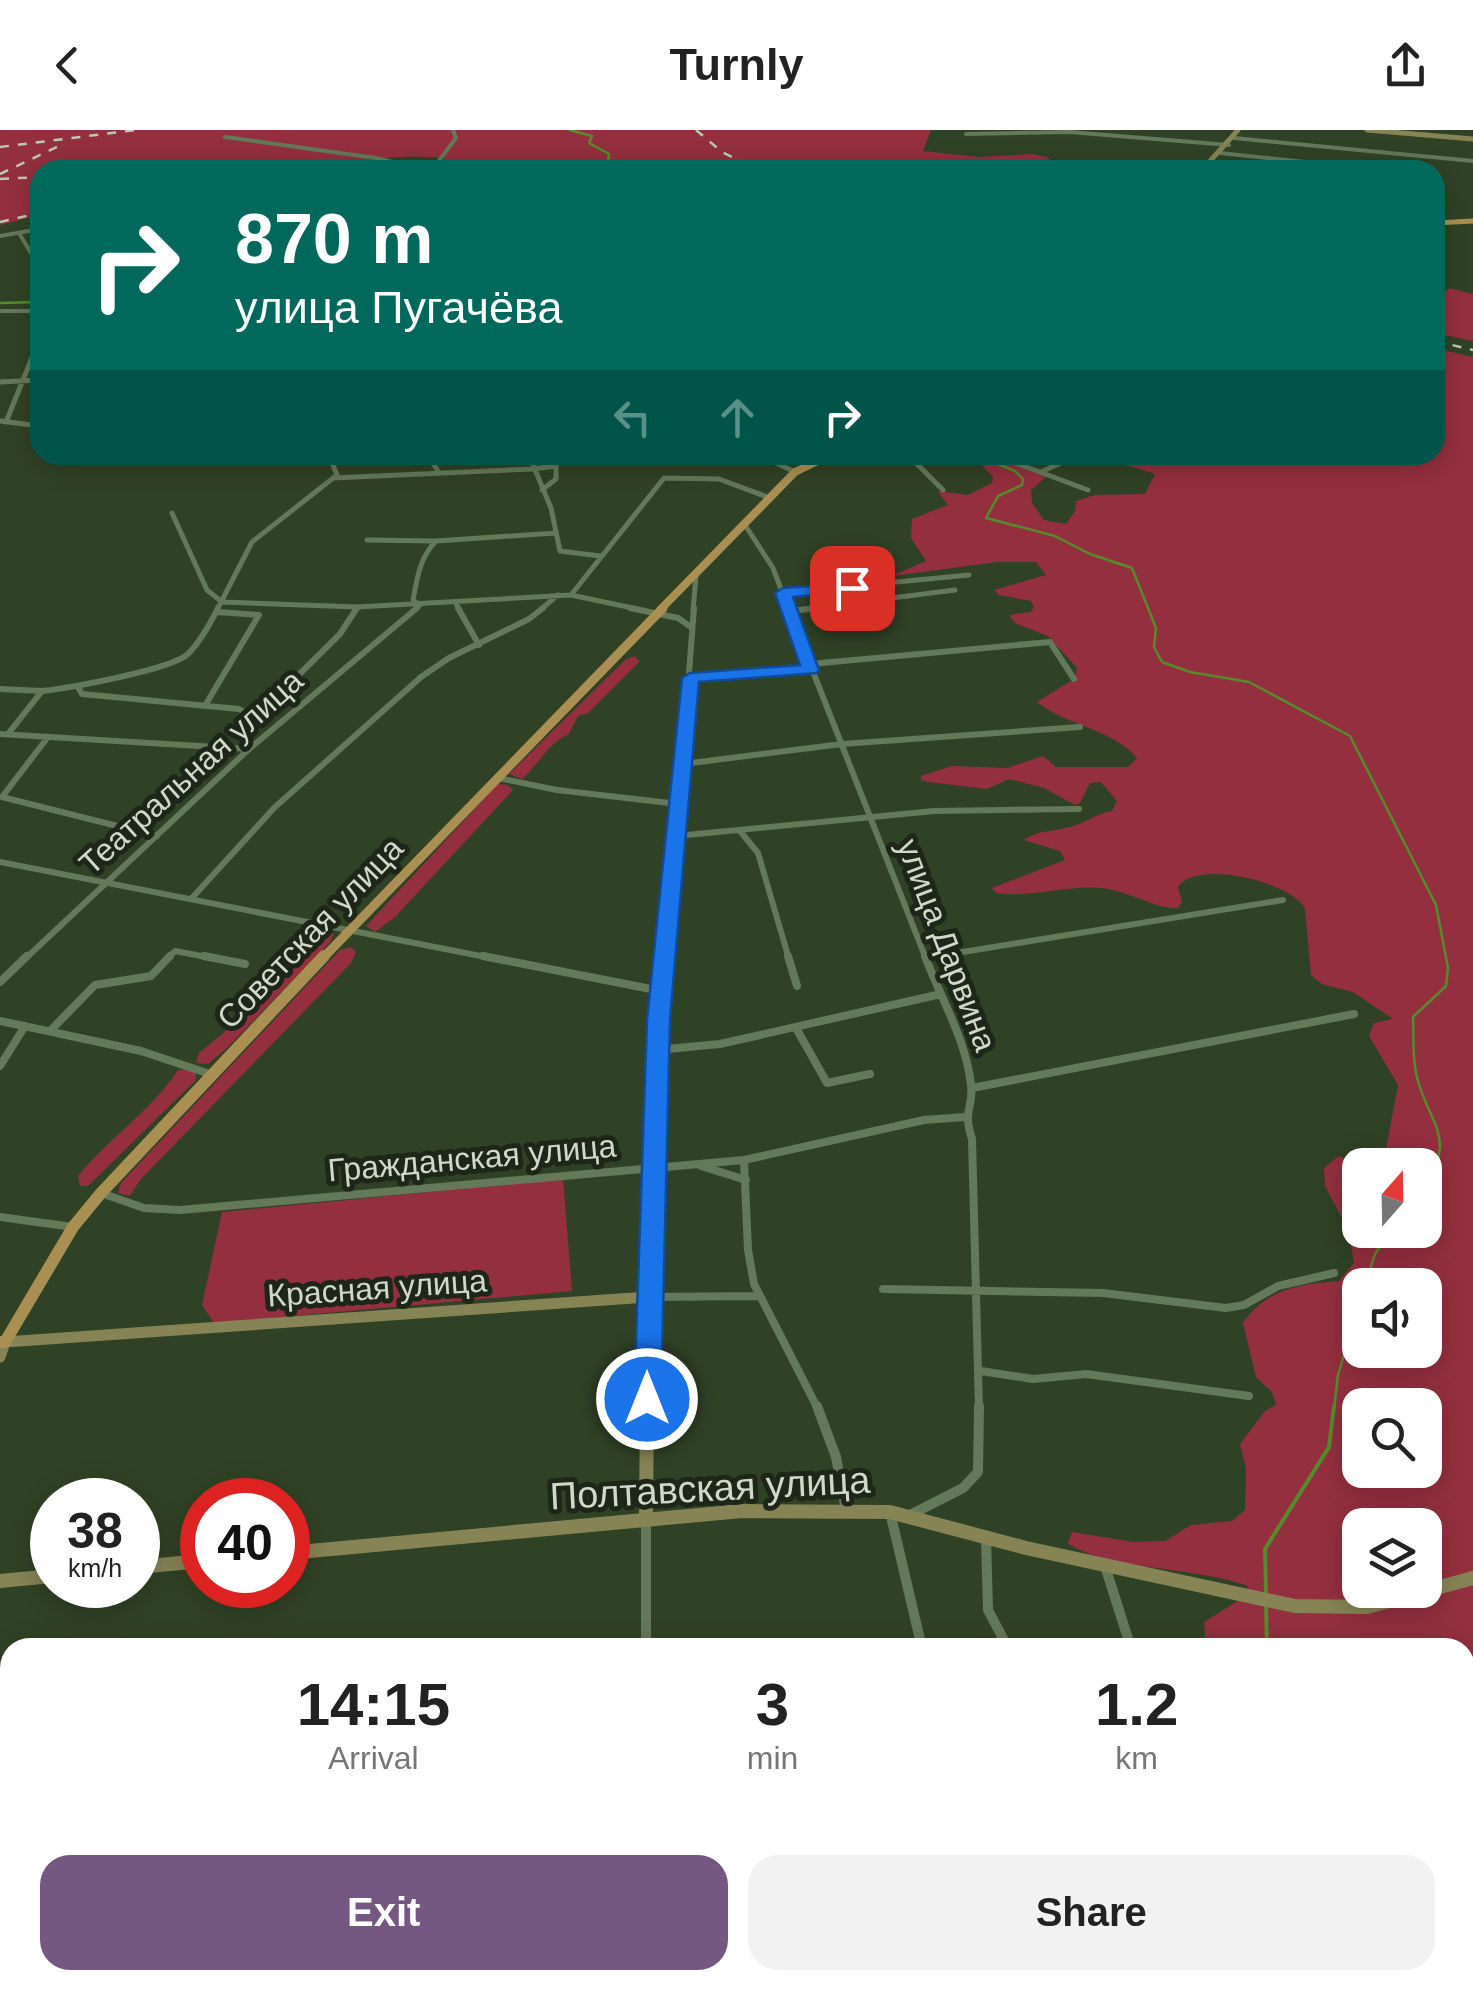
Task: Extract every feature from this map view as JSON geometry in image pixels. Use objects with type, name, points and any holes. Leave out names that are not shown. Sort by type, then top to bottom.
[{"type":"main road","points":[[1445,222],[1473,221]]},
{"type":"main road","name":"Советская улица","points":[[2,1347],[73,1227],[101,1193],[347,932],[658,612],[795,472],[809,465]]},
{"type":"street","points":[[444,160],[456,138],[453,130]]},
{"type":"street","points":[[1213,160],[1238,130]]},
{"type":"street","points":[[1366,130],[1473,139]]},
{"type":"street","points":[[966,134],[1014,136],[1052,132],[1229,145]]},
{"type":"street","points":[[225,138],[385,160]]},
{"type":"street","points":[[1234,138],[1473,162]]},
{"type":"street","points":[[1220,153],[1287,160]]},
{"type":"street","points":[[0,236],[30,231]]},
{"type":"street","points":[[19,233],[30,251]]},
{"type":"street","points":[[0,311],[30,310]]},
{"type":"street","points":[[30,365],[3,422],[30,425]]},
{"type":"street","points":[[0,382],[30,381]]},
{"type":"street","points":[[0,690],[78,687],[185,658],[222,602],[252,542],[330,478],[338,470],[335,465]]},
{"type":"street","points":[[434,465],[439,473]]},
{"type":"street","points":[[531,465],[560,551],[600,556]]},
{"type":"street","points":[[776,465],[795,472]]},
{"type":"street","points":[[918,465],[942,490]]},
{"type":"street","points":[[1022,465],[1088,490]]},
{"type":"street","points":[[1041,472],[1056,465]]},
{"type":"street","points":[[330,478],[556,466],[556,479],[542,490]]},
{"type":"street","points":[[571,595],[664,478],[716,479],[755,488],[770,498]]},
{"type":"street","points":[[172,512],[207,590],[222,602],[357,607],[571,595],[658,612],[678,618],[691,628]]},
{"type":"street","name":"улица Дарвина","points":[[744,525],[774,568],[810,667],[822,688],[957,1028],[972,1088],[965,1117],[972,1139],[974,1289],[981,1372],[978,1472],[963,1488],[910,1514]]},
{"type":"street","points":[[367,540],[436,541],[556,533]]},
{"type":"street","points":[[420,605],[413,600],[426,548],[436,541]]},
{"type":"street","points":[[783,593],[969,574]]},
{"type":"street","points":[[646,1638],[648,1297],[657,1050],[696,576]]},
{"type":"street","points":[[791,611],[955,590]]},
{"type":"street","points":[[191,899],[274,808],[420,677],[529,619],[558,595]]},
{"type":"street","points":[[455,602],[479,645]]},
{"type":"street","name":"Театральная улица","points":[[0,982],[249,749],[420,605]]},
{"type":"street","points":[[78,687],[82,694],[102,697],[240,709],[254,718],[340,634],[357,607]]},
{"type":"street","points":[[206,704],[258,615],[216,612]]},
{"type":"street","points":[[690,678],[1050,642],[1074,679]]},
{"type":"street","points":[[4,734],[42,690]]},
{"type":"street","points":[[682,764],[842,744],[1080,727]]},
{"type":"street","points":[[4,734],[249,749]]},
{"type":"street","points":[[48,737],[1,798],[157,836]]},
{"type":"street","points":[[498,778],[557,790],[678,804]]},
{"type":"street","points":[[676,836],[870,813],[975,808],[1079,810]]},
{"type":"street","points":[[740,831],[758,852],[796,986]]},
{"type":"street","points":[[0,862],[660,990]]},
{"type":"street","points":[[926,958],[1283,900]]},
{"type":"street","points":[[50,1030],[94,985],[151,976],[175,952],[245,964]]},
{"type":"street","points":[[657,1050],[720,1044],[941,994]]},
{"type":"street","points":[[972,1088],[1059,1074],[1323,1016],[1354,1014]]},
{"type":"street","points":[[0,1021],[140,1051],[213,1074]]},
{"type":"street","points":[[0,1066],[26,1026]]},
{"type":"street","points":[[796,1028],[828,1084],[870,1074]]},
{"type":"street","name":"Гражданская улица","points":[[101,1193],[144,1208],[180,1210],[744,1160],[924,1120],[965,1117]]},
{"type":"street","points":[[744,1160],[750,1253],[758,1296],[772,1316],[822,1418],[835,1451],[847,1512]]},
{"type":"street","points":[[697,1164],[746,1180]]},
{"type":"street","points":[[0,1218],[73,1227]]},
{"type":"street","points":[[883,1289],[1140,1296],[1226,1308],[1244,1305],[1259,1293],[1288,1283],[1334,1274]]},
{"type":"street","name":"Красная улица","points":[[2,1347],[648,1297],[758,1296]]},
{"type":"street","points":[[981,1372],[1033,1379],[1086,1374],[1249,1396]]},
{"type":"street","name":"Полтавская улица","points":[[310,1551],[742,1511],[890,1512],[1105,1566],[1295,1606],[1367,1607],[1473,1578]]},
{"type":"street","points":[[890,1512],[920,1638]]},
{"type":"street","points":[[986,1538],[988,1610],[1003,1638]]},
{"type":"street","points":[[1105,1566],[1129,1638]]},
{"type":"street","points":[[0,1581],[30,1578]]},
{"type":"shaded area","points":[[0,130],[931,130],[923,151],[979,157],[1032,154],[1051,160],[30,160],[30,218],[0,225]]},
{"type":"shaded area","points":[[1450,288],[1473,294],[1473,341],[1445,335],[1445,291]]},
{"type":"shaded area","points":[[1445,350],[1473,357],[1473,1638],[1205,1638],[1204,1622],[1246,1596],[1248,1586],[1105,1558],[1068,1543],[1072,1532],[1134,1542],[1165,1541],[1191,1525],[1232,1521],[1245,1510],[1246,1469],[1240,1444],[1265,1411],[1276,1405],[1272,1392],[1256,1377],[1243,1323],[1262,1303],[1285,1290],[1342,1277],[1342,1368],[1442,1368],[1442,1268],[1350,1268],[1354,1263],[1352,1248],[1442,1248],[1442,1148],[1386,1148],[1398,1085],[1369,1036],[1374,1023],[1393,1019],[1353,992],[1322,984],[1311,975],[1305,908],[1281,889],[1222,874],[1188,879],[1178,887],[1182,902],[1178,908],[1101,888],[996,893],[992,888],[1065,860],[1060,851],[1024,840],[1112,811],[1117,801],[1101,782],[1090,783],[1080,803],[1075,805],[1044,788],[1009,779],[987,789],[921,780],[921,776],[952,766],[1007,768],[1043,756],[1056,767],[1128,767],[1137,758],[1102,733],[1037,702],[1074,679],[1077,668],[1048,636],[1015,623],[1009,615],[1031,612],[1031,601],[999,595],[994,590],[1046,575],[1036,562],[998,562],[892,576],[926,561],[911,538],[912,519],[948,505],[938,491],[968,495],[992,483],[993,477],[982,465],[1018,465],[1046,477],[1031,490],[1032,503],[1044,520],[1066,524],[1075,511],[1076,501],[1095,495],[1145,494],[1155,474],[1126,465],[1445,465]]},
{"type":"shaded area","points":[[634,656],[640,661],[588,713],[578,716],[569,734],[550,748],[522,779],[509,774],[625,660]]},
{"type":"shaded area","points":[[498,784],[513,790],[395,917],[375,932],[366,926]]},
{"type":"shaded area","points":[[314,934],[334,934],[330,942],[227,1048],[208,1064],[196,1063],[199,1053],[239,1020],[285,966],[305,950]]},
{"type":"shaded area","points":[[351,947],[356,952],[351,963],[140,1180],[130,1196],[118,1193],[121,1183],[340,950]]},
{"type":"shaded area","points":[[178,1070],[196,1072],[196,1080],[88,1186],[80,1186],[78,1176],[90,1162],[155,1099]]},
{"type":"shaded area","points":[[1339,1156],[1342,1218],[1325,1186],[1324,1168]]},
{"type":"shaded area","points":[[563,1179],[572,1291],[214,1323],[202,1305],[222,1212]]},
{"type":"waterway","points":[[570,130],[592,136],[589,143],[609,154],[608,160]]},
{"type":"waterway","points":[[0,303],[30,302]]},
{"type":"waterway","points":[[1000,465],[1015,471],[1023,479],[1022,485],[998,496],[986,518],[1055,536],[1090,554],[1132,568],[1156,628],[1154,647],[1162,662],[1190,672],[1249,682],[1350,736],[1436,905],[1448,968],[1446,986],[1413,1017],[1416,1073],[1438,1132],[1440,1148]]},
{"type":"waterway","points":[[1370,1268],[1379,1248]]},
{"type":"waterway","points":[[1334,1409],[1342,1362]]},
{"type":"waterway","points":[[1266,1593],[1265,1549],[1329,1447],[1334,1406]]},
{"type":"waterway","points":[[1266,1606],[1267,1638]]},
{"type":"railway","points":[[0,147],[136,130]]},
{"type":"railway","points":[[696,130],[738,160]]},
{"type":"railway","points":[[0,174],[59,146]]},
{"type":"railway","points":[[0,179],[30,178]]},
{"type":"railway","points":[[0,222],[30,215]]},
{"type":"railway","points":[[1445,343],[1473,350]]},
{"type":"route","points":[[647,1399],[658,1020],[668,952],[690,678],[811,670],[783,593],[852,588]]}]
